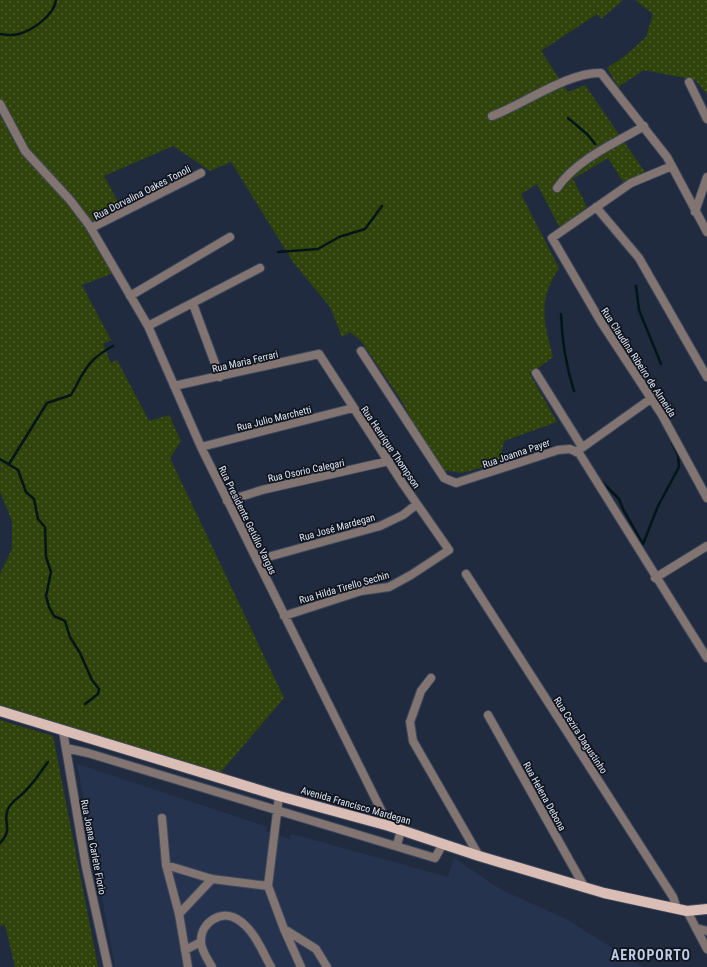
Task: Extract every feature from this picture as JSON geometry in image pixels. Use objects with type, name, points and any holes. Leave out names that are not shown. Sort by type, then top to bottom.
[{"type":"main road","name":"Avenida Francisco Mardegan","points":[[0,711],[279,796],[389,826],[479,856],[585,888],[682,910],[707,909]]},
{"type":"street","points":[[492,116],[511,109],[540,92],[593,72],[601,73],[644,126],[672,166],[695,212],[707,232]]},
{"type":"street","points":[[689,82],[707,119]]},
{"type":"street","name":"Rua Presidente Getúlio Vargas","points":[[0,104],[25,151],[70,200],[90,227],[148,326],[201,447],[227,501],[389,826]]},
{"type":"street","points":[[557,188],[566,176],[592,156],[644,126]]},
{"type":"street","points":[[672,166],[631,183],[596,207],[639,258],[707,377]]},
{"type":"street","name":"Rua Dorvalina Oakes Tonoli","points":[[90,227],[201,173]]},
{"type":"street","points":[[695,212],[707,177]]},
{"type":"street","name":"Rua Claudina Ribeiro de Almeida","points":[[596,207],[552,238],[601,322],[652,398],[707,498]]},
{"type":"street","points":[[130,296],[230,236]]},
{"type":"street","points":[[148,326],[260,268]]},
{"type":"street","points":[[193,304],[220,377]]},
{"type":"street","name":"Rua Joanna Payer","points":[[361,351],[444,478],[456,483],[558,450],[579,450]]},
{"type":"street","name":"Rua Maria Ferrari","points":[[174,386],[319,354]]},
{"type":"street","name":"Rua Henrique Thompson","points":[[319,354],[353,408],[449,550]]},
{"type":"street","points":[[536,373],[587,465],[655,578],[707,658]]},
{"type":"street","points":[[579,450],[652,398]]},
{"type":"street","name":"Rua Julio Marchetti","points":[[201,447],[353,408]]},
{"type":"street","name":"Rua Osorio Calegari","points":[[227,501],[262,490],[389,461]]},
{"type":"street","name":"Rua José Mardegan","points":[[257,560],[380,526],[403,515],[417,504]]},
{"type":"street","points":[[655,578],[707,546]]},
{"type":"street","name":"Rua Hilda Tirello Sechin","points":[[284,616],[361,591],[389,587],[449,550]]},
{"type":"street","name":"Rua Cezira Dagustinho","points":[[466,574],[673,898],[696,928],[707,949]]},
{"type":"street","points":[[430,678],[421,691],[410,722],[413,741],[479,856]]},
{"type":"street","name":"Rua Helena Debona","points":[[488,714],[585,888]]},
{"type":"street","name":"Rua Joana Carlete Fiorio","points":[[63,731],[86,867],[108,967]]},
{"type":"street","points":[[66,748],[88,752],[277,811],[397,845],[435,858],[443,844]]},
{"type":"street","points":[[279,796],[268,886],[284,929],[301,967]]},
{"type":"street","points":[[162,818],[166,865],[179,914],[188,967]]},
{"type":"street","points":[[397,845],[401,830]]},
{"type":"street","points":[[166,865],[212,879],[268,886]]},
{"type":"street","points":[[179,914],[212,879]]},
{"type":"street","points":[[212,967],[201,942],[202,931],[208,922],[217,917],[227,916],[237,919],[251,932],[271,967]]},
{"type":"street","points":[[696,928],[707,931]]},
{"type":"street","points":[[284,929],[316,949],[327,967]]},
{"type":"street","points":[[185,950],[201,942]]},
{"type":"shaded area","points":[[77,764],[267,827],[266,831],[289,839],[292,834],[448,877],[454,858],[500,889],[566,919],[643,967],[115,967]]},
{"type":"green space","points":[[0,0],[623,0],[601,19],[597,14],[541,51],[568,92],[585,85],[647,175],[624,183],[608,158],[573,179],[587,207],[561,230],[537,184],[521,194],[559,268],[548,291],[544,312],[553,357],[530,374],[557,422],[504,441],[499,463],[461,473],[438,469],[401,400],[361,341],[350,332],[342,337],[330,307],[293,262],[231,162],[210,171],[173,146],[104,176],[123,211],[86,230],[114,273],[82,285],[111,340],[103,344],[111,363],[117,360],[149,421],[169,415],[181,441],[170,458],[284,698],[220,773],[0,706],[0,574],[12,549],[12,521],[0,492]]},
{"type":"green space","points":[[635,0],[707,0],[707,94],[695,80],[644,70],[618,87],[607,68],[626,55],[646,37],[653,14]]},
{"type":"green space","points":[[0,720],[53,736],[98,967],[15,967],[5,925],[0,926]]},
{"type":"waterway","points":[[0,34],[17,35],[30,29],[47,16],[56,0]]},
{"type":"waterway","points":[[568,118],[588,135],[595,144]]},
{"type":"waterway","points":[[278,252],[318,249],[339,237],[365,229],[382,206]]},
{"type":"waterway","points":[[636,286],[639,310],[661,364]]},
{"type":"waterway","points":[[561,314],[565,353],[574,391]]},
{"type":"waterway","points":[[9,464],[47,403],[71,395],[92,361],[113,346]]},
{"type":"waterway","points":[[643,544],[658,506],[679,467],[678,455],[672,443]]},
{"type":"waterway","points":[[0,459],[18,470],[26,492],[34,499],[38,519],[45,527],[46,557],[51,572],[46,596],[49,607],[54,616],[65,621],[70,637],[80,653],[92,680],[99,689],[98,694],[85,704]]},
{"type":"waterway","points":[[602,482],[619,499],[643,544]]},
{"type":"waterway","points":[[0,843],[4,838],[7,829],[6,817],[9,806],[25,792],[48,762]]},
{"type":"district","name":"AEROPORTO","points":[[651,955]]}]
